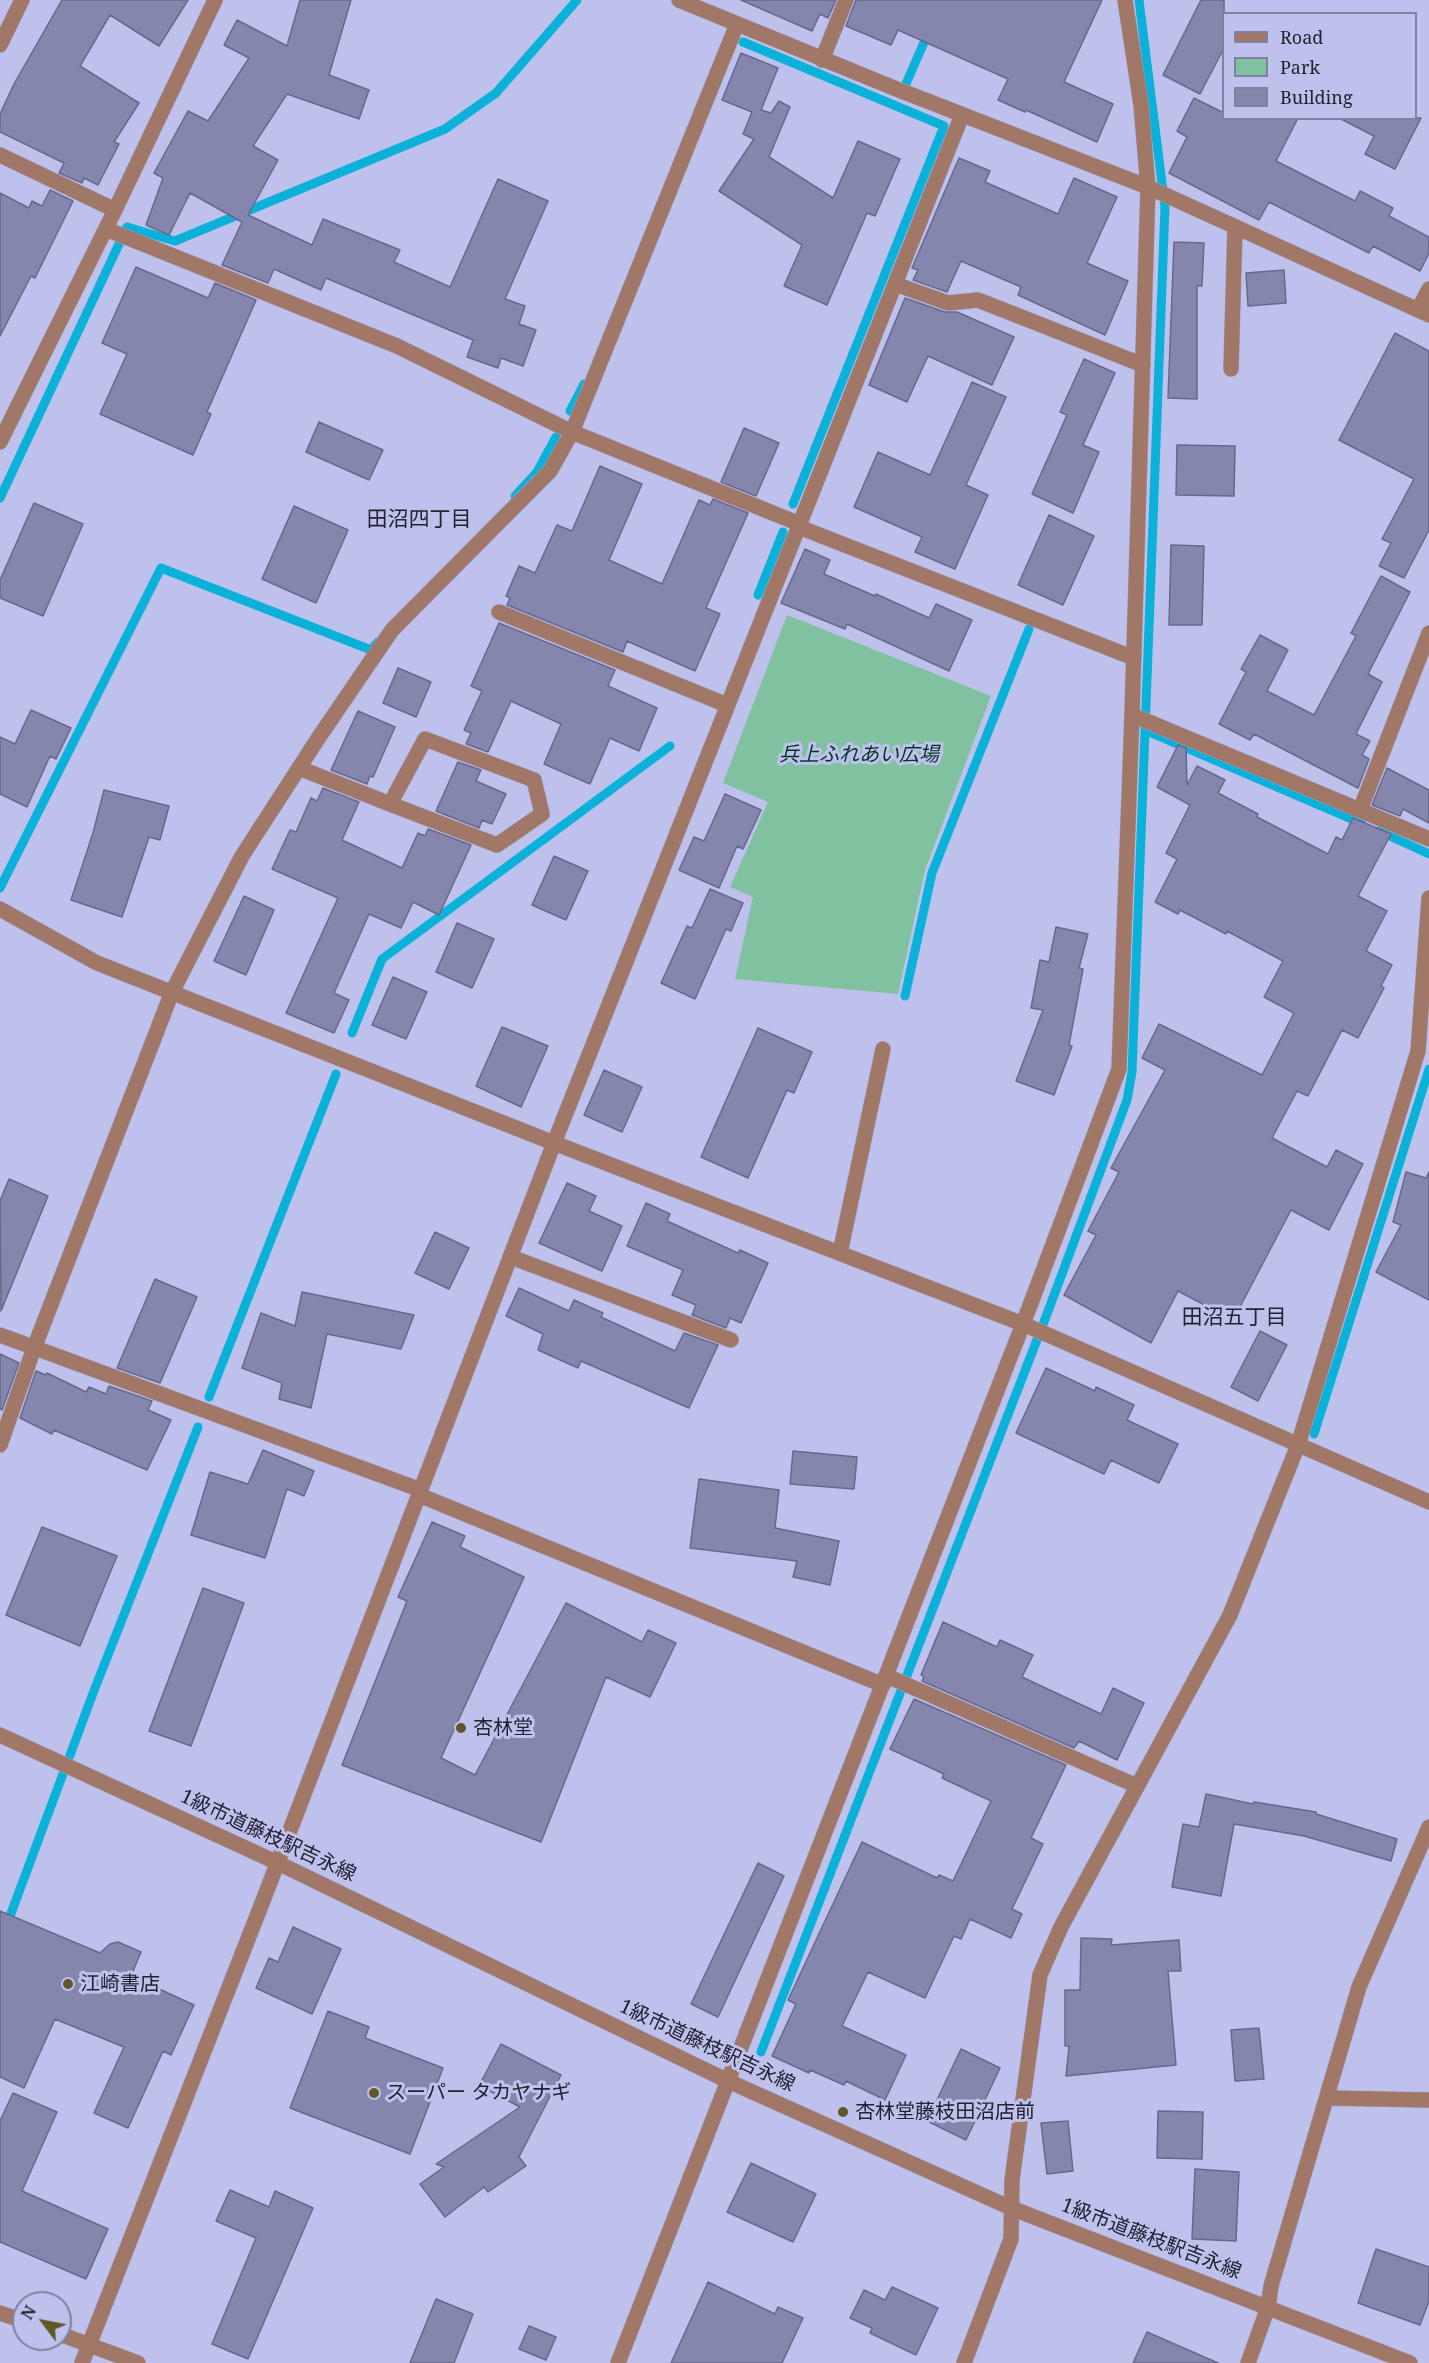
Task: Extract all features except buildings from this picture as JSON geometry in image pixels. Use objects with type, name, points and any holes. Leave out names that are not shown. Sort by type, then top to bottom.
[{"type":"street","points":[[0,45],[21,0]]},
{"type":"street","points":[[0,442],[5,415],[106,229],[215,0]]},
{"type":"street","points":[[679,0],[822,60],[1148,187],[1424,312],[1429,289]]},
{"type":"street","points":[[822,60],[846,0]]},
{"type":"street","points":[[618,2363],[885,1681],[1119,1069],[1148,187],[1141,105],[1125,0]]},
{"type":"street","points":[[0,1445],[34,1348],[172,992],[242,856],[392,630],[550,471],[572,432],[737,24]]},
{"type":"street","points":[[81,2363],[278,1863],[554,1143],[962,115]]},
{"type":"street","points":[[0,155],[115,210]]},
{"type":"street","points":[[1231,369],[1235,227]]},
{"type":"street","points":[[106,229],[397,346],[572,432],[800,524],[804,529],[1134,658]]},
{"type":"street","points":[[895,284],[948,303],[978,300],[1143,366]]},
{"type":"street","points":[[499,612],[728,705]]},
{"type":"street","points":[[1360,810],[1429,633]]},
{"type":"street","points":[[1132,715],[1429,839]]},
{"type":"street","points":[[299,768],[390,804],[497,845],[542,813],[534,780],[425,739],[390,804]]},
{"type":"street","points":[[964,2363],[1011,2239],[1012,2180],[1040,1975],[1061,1927],[1230,1615],[1298,1445],[1418,1051],[1429,898]]},
{"type":"street","points":[[0,909],[98,963],[554,1143],[1023,1324],[1429,1502]]},
{"type":"street","points":[[840,1253],[883,1049]]},
{"type":"street","points":[[511,1257],[731,1340]]},
{"type":"street","points":[[0,1335],[420,1493],[664,1596],[885,1681],[917,1689],[1137,1786]]},
{"type":"street","name":"1級市道藤枝駅吉永線","points":[[0,1735],[278,1863],[728,2081],[1011,2208],[1410,2363]]},
{"type":"street","points":[[1248,2363],[1268,2307],[1271,2286],[1359,1987],[1429,1827]]},
{"type":"street","points":[[1328,2098],[1429,2100]]},
{"type":"street","points":[[72,2338],[138,2363]]},
{"type":"green space","name":"兵上ふれあい広場","points":[[787,615],[991,696],[925,870],[898,994],[735,979],[753,897],[730,887],[768,802],[723,783]]},
{"type":"waterway","points":[[0,498],[127,227],[175,241],[445,129],[496,93],[577,0]]},
{"type":"waterway","points":[[761,2052],[1047,1314],[1127,1100],[1132,1072],[1165,207],[1139,0]]},
{"type":"waterway","points":[[901,95],[929,31]]},
{"type":"waterway","points":[[743,42],[944,126],[793,504]]},
{"type":"waterway","points":[[570,411],[584,384]]},
{"type":"waterway","points":[[515,496],[537,472],[556,437]]},
{"type":"waterway","points":[[758,595],[783,532]]},
{"type":"waterway","points":[[0,888],[161,568],[371,650],[378,642]]},
{"type":"waterway","points":[[905,996],[932,873],[1029,629]]},
{"type":"waterway","points":[[1145,730],[1361,823]]},
{"type":"waterway","points":[[352,1033],[382,959],[670,746]]},
{"type":"waterway","points":[[1379,831],[1429,854]]},
{"type":"waterway","points":[[1314,1434],[1429,1069]]},
{"type":"waterway","points":[[209,1397],[336,1074]]},
{"type":"waterway","points":[[0,1943],[95,1688],[198,1427]]},
{"type":"place","name":"杏林堂","points":[[461,1728]]},
{"type":"place","name":"江崎書店","points":[[68,1984]]},
{"type":"place","name":"スーパー タカヤナギ","points":[[374,2093]]},
{"type":"place","name":"杏林堂藤枝田沼店前","points":[[843,2112]]},
{"type":"district","name":"田沼四丁目","points":[[419,520]]},
{"type":"district","name":"田沼五丁目","points":[[1234,1318]]}]
